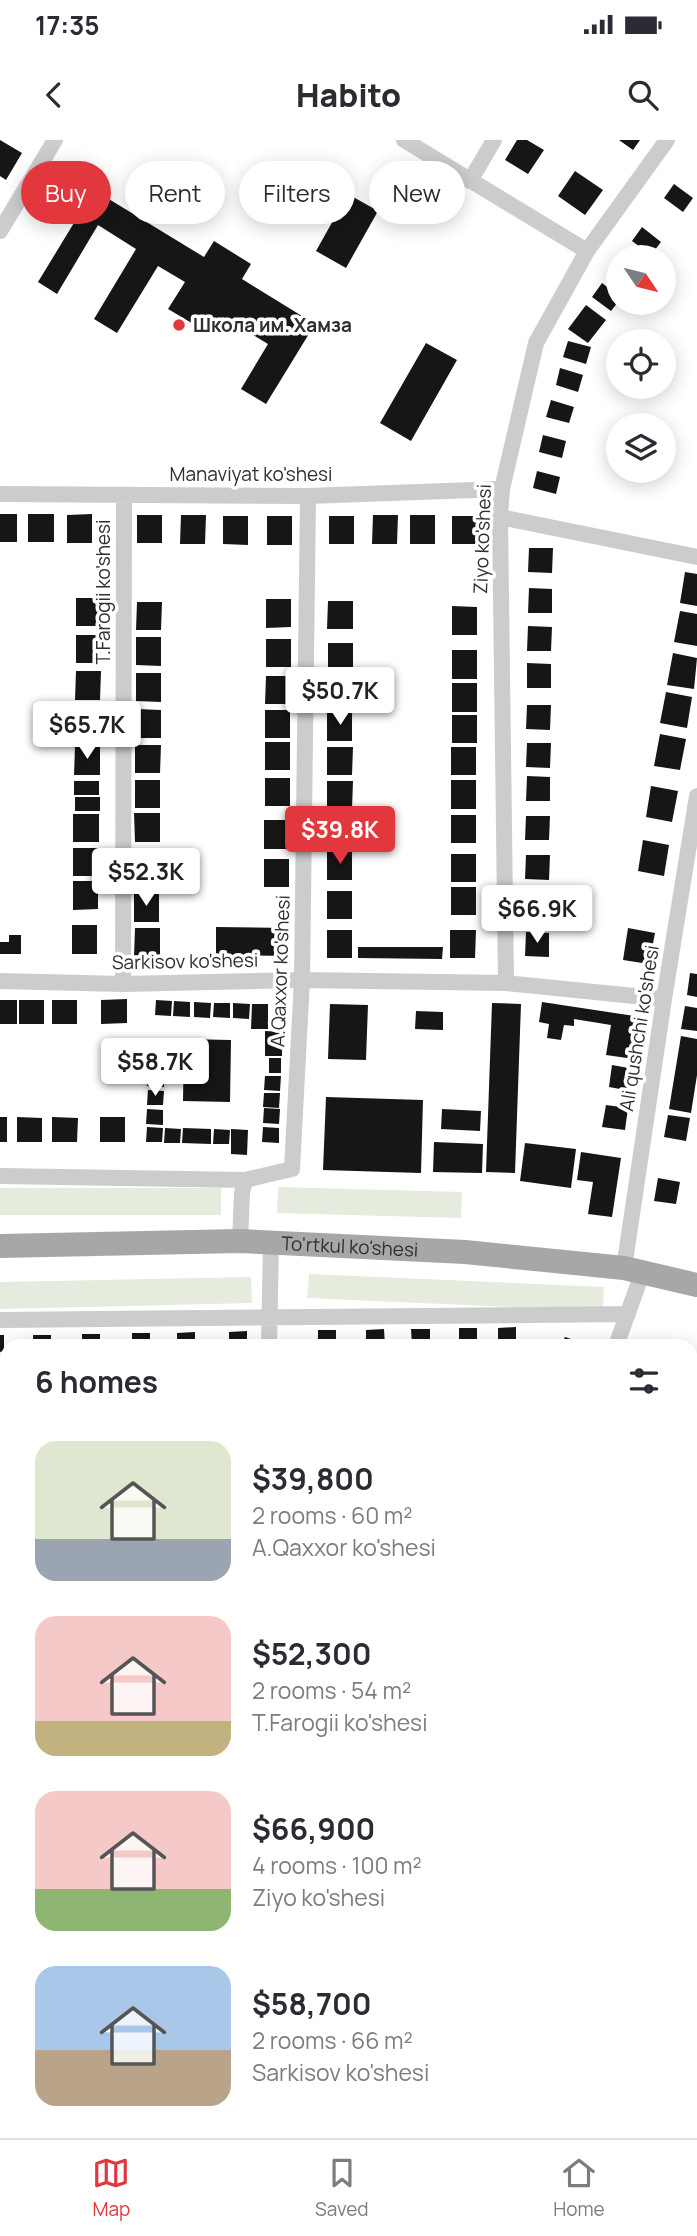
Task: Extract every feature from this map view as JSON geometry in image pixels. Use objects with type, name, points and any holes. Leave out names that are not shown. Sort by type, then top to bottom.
[{"type":"main road","name":"To'rtkul ko'shesi","points":[[0,1246],[240,1241],[465,1252],[633,1270],[697,1285]]},
{"type":"street","points":[[0,231],[55,140]]},
{"type":"street","points":[[404,140],[587,251]]},
{"type":"street","points":[[470,181],[494,140]]},
{"type":"street","name":"Ziyo ko'shesi","points":[[506,983],[500,517],[502,489],[536,343],[587,251],[667,140]]},
{"type":"street","name":"Manaviyat ko'shesi","points":[[0,494],[308,496],[502,489]]},
{"type":"street","name":"T.Farogii ko'shesi","points":[[123,984],[124,495]]},
{"type":"street","name":"A.Qaxxor ko'shesi","points":[[245,1180],[292,1170],[302,980],[308,496]]},
{"type":"street","points":[[500,517],[697,557]]},
{"type":"street","name":"Ali qushchi ko'shesi","points":[[619,1339],[628,1314],[664,999],[697,796]]},
{"type":"street","name":"Sarkisov ko'shesi","points":[[0,981],[123,984],[302,980],[506,983],[664,999]]},
{"type":"street","points":[[0,1176],[245,1180],[240,1241]]},
{"type":"street","points":[[269,1339],[271,1242]]},
{"type":"street","points":[[0,1320],[628,1314]]},
{"type":"shaded area","points":[[278,1187],[462,1192],[461,1218],[277,1213]]},
{"type":"shaded area","points":[[0,1188],[221,1188],[221,1215],[0,1215]]},
{"type":"shaded area","points":[[309,1274],[604,1287],[603,1311],[307,1298]]},
{"type":"shaded area","points":[[251,1277],[252,1303],[0,1309],[0,1282]]},
{"type":"building","points":[[0,140],[22,153],[6,180],[0,176]]},
{"type":"building","points":[[517,140],[527,140],[544,150],[528,174],[505,160]]},
{"type":"building","points":[[619,140],[640,140],[633,150]]},
{"type":"building","points":[[575,171],[603,190],[585,215],[558,196]]},
{"type":"building","points":[[674,184],[693,198],[683,212],[664,198]]},
{"type":"building","points":[[355,198],[369,206],[371,224],[346,268],[316,251],[331,224],[355,224]]},
{"type":"building","points":[[111,200],[125,209],[125,224],[150,224],[204,257],[214,241],[251,264],[242,279],[315,324],[266,404],[241,389],[268,344],[223,317],[212,335],[168,309],[185,282],[158,266],[117,333],[94,319],[136,249],[98,225],[57,294],[38,282],[73,224],[111,224]]},
{"type":"building","points":[[642,227],[661,242],[659,245],[637,245],[632,241]]},
{"type":"building","points":[[602,283],[606,286],[606,307],[592,297]]},
{"type":"building","points":[[586,305],[606,320],[588,343],[568,329]]},
{"type":"building","points":[[568,341],[591,347],[586,364],[563,357]]},
{"type":"building","points":[[426,343],[457,360],[411,441],[380,423]]},
{"type":"building","points":[[560,368],[583,375],[578,392],[556,385]]},
{"type":"building","points":[[551,400],[574,407],[569,423],[546,417]]},
{"type":"building","points":[[543,435],[566,441],[562,458],[539,452]]},
{"type":"building","points":[[537,471],[560,477],[556,494],[533,488]]},
{"type":"building","points":[[0,514],[17,514],[17,542],[0,542]]},
{"type":"building","points":[[28,514],[54,514],[54,542],[28,542]]},
{"type":"building","points":[[92,514],[92,543],[67,543],[67,515]]},
{"type":"building","points":[[137,515],[162,515],[162,543],[137,543]]},
{"type":"building","points":[[181,515],[206,515],[205,544],[180,544]]},
{"type":"building","points":[[373,515],[398,515],[397,544],[372,544]]},
{"type":"building","points":[[410,515],[435,515],[435,544],[410,544]]},
{"type":"building","points":[[223,516],[248,516],[248,545],[223,544]]},
{"type":"building","points":[[267,516],[292,516],[292,545],[267,545]]},
{"type":"building","points":[[329,516],[354,516],[354,544],[329,544]]},
{"type":"building","points":[[452,516],[477,516],[477,544],[452,544]]},
{"type":"building","points":[[529,548],[553,548],[552,573],[528,572]]},
{"type":"building","points":[[685,572],[697,574],[697,606],[680,603]]},
{"type":"building","points":[[529,588],[552,589],[552,613],[528,613]]},
{"type":"building","points":[[76,598],[102,598],[102,626],[76,626]]},
{"type":"building","points":[[266,599],[291,599],[291,627],[266,628]]},
{"type":"building","points":[[328,601],[353,601],[353,629],[327,629]]},
{"type":"building","points":[[137,602],[162,602],[161,630],[136,630]]},
{"type":"building","points":[[452,606],[477,607],[477,635],[452,635]]},
{"type":"building","points":[[680,611],[697,614],[697,646],[674,642]]},
{"type":"building","points":[[528,626],[552,627],[551,651],[527,651]]},
{"type":"building","points":[[76,635],[101,635],[101,663],[76,663]]},
{"type":"building","points":[[136,637],[161,637],[161,666],[136,665]]},
{"type":"building","points":[[266,639],[291,639],[291,667],[266,667]]},
{"type":"building","points":[[328,643],[353,643],[353,672],[328,671]]},
{"type":"building","points":[[452,650],[477,650],[477,679],[452,679]]},
{"type":"building","points":[[673,653],[697,658],[694,689],[667,685]]},
{"type":"building","points":[[527,663],[551,664],[551,688],[527,688]]},
{"type":"building","points":[[76,671],[101,671],[100,700],[75,700]]},
{"type":"building","points":[[136,673],[161,673],[161,702],[136,701]]},
{"type":"building","points":[[266,676],[291,676],[290,704],[265,704]]},
{"type":"building","points":[[327,677],[352,677],[352,706],[327,706]]},
{"type":"building","points":[[452,683],[477,683],[477,712],[452,712]]},
{"type":"building","points":[[666,692],[692,697],[687,728],[660,723]]},
{"type":"building","points":[[527,705],[551,705],[550,730],[526,729]]},
{"type":"building","points":[[76,706],[101,706],[101,734],[75,734]]},
{"type":"building","points":[[136,709],[161,710],[161,738],[135,738]]},
{"type":"building","points":[[265,710],[290,710],[290,738],[265,738]]},
{"type":"building","points":[[327,713],[352,713],[352,741],[327,741]]},
{"type":"building","points":[[452,715],[477,715],[477,743],[452,743]]},
{"type":"building","points":[[660,734],[686,739],[680,770],[654,766]]},
{"type":"building","points":[[265,742],[290,742],[290,770],[265,770]]},
{"type":"building","points":[[527,743],[551,743],[550,768],[526,767]]},
{"type":"building","points":[[135,745],[161,745],[160,773],[135,773]]},
{"type":"building","points":[[100,746],[100,775],[74,775],[75,747]]},
{"type":"building","points":[[327,747],[353,747],[352,775],[327,775]]},
{"type":"building","points":[[451,747],[476,747],[476,775],[451,775]]},
{"type":"building","points":[[527,776],[550,777],[550,801],[526,801]]},
{"type":"building","points":[[265,778],[290,778],[290,806],[265,806]]},
{"type":"building","points":[[135,780],[160,780],[160,808],[135,808]]},
{"type":"building","points":[[451,780],[476,780],[476,809],[451,809]]},
{"type":"building","points":[[74,781],[99,781],[99,795],[74,795]]},
{"type":"building","points":[[327,781],[353,781],[352,809],[327,809]]},
{"type":"building","points":[[651,786],[678,791],[672,822],[646,817]]},
{"type":"building","points":[[75,797],[100,797],[100,811],[75,811]]},
{"type":"building","points":[[134,813],[160,813],[160,842],[135,842]]},
{"type":"building","points":[[73,814],[99,814],[99,842],[73,842]]},
{"type":"building","points":[[451,815],[476,815],[476,843],[451,843]]},
{"type":"building","points":[[327,816],[352,816],[352,844],[327,844]]},
{"type":"building","points":[[526,816],[550,816],[549,840],[525,840]]},
{"type":"building","points":[[264,820],[289,820],[289,849],[264,849]]},
{"type":"building","points":[[643,840],[669,845],[664,876],[638,871]]},
{"type":"building","points":[[73,848],[98,848],[98,876],[73,876]]},
{"type":"building","points":[[327,852],[352,852],[352,880],[327,880]]},
{"type":"building","points":[[451,854],[476,854],[476,882],[451,882]]},
{"type":"building","points":[[526,855],[550,855],[549,880],[525,879]]},
{"type":"building","points":[[134,859],[159,859],[159,888],[134,888]]},
{"type":"building","points":[[264,859],[289,859],[289,887],[264,887]]},
{"type":"building","points":[[73,881],[98,881],[98,909],[73,910]]},
{"type":"building","points":[[451,887],[476,887],[476,915],[451,915]]},
{"type":"building","points":[[526,889],[550,890],[549,914],[525,913]]},
{"type":"building","points":[[327,891],[352,891],[352,919],[327,919]]},
{"type":"building","points":[[134,894],[159,894],[159,922],[134,922]]},
{"type":"building","points":[[72,925],[97,925],[97,954],[72,954]]},
{"type":"building","points":[[216,927],[289,928],[289,956],[216,955]]},
{"type":"building","points":[[135,928],[160,928],[160,957],[134,957]]},
{"type":"building","points":[[628,928],[655,933],[649,964],[623,960]]},
{"type":"building","points":[[327,930],[352,930],[352,958],[327,958]]},
{"type":"building","points":[[450,930],[476,930],[475,958],[450,958]]},
{"type":"building","points":[[526,932],[549,933],[549,957],[525,956]]},
{"type":"building","points":[[9,935],[21,935],[21,954],[0,954],[0,942],[9,942]]},
{"type":"building","points":[[358,947],[443,947],[442,959],[358,958]]},
{"type":"building","points":[[690,973],[697,974],[697,997],[687,995]]},
{"type":"building","points":[[127,999],[127,1023],[101,1024],[101,1000]]},
{"type":"building","points":[[0,1000],[17,1000],[17,1024],[0,1024]]},
{"type":"building","points":[[19,1000],[44,1000],[44,1024],[19,1024]]},
{"type":"building","points":[[52,1000],[77,1000],[77,1024],[52,1024]]},
{"type":"building","points":[[156,1000],[172,1001],[171,1016],[155,1015]]},
{"type":"building","points":[[174,1001],[190,1002],[190,1017],[173,1016]]},
{"type":"building","points":[[194,1002],[211,1003],[210,1018],[194,1017]]},
{"type":"building","points":[[542,1002],[641,1017],[634,1059],[606,1055],[611,1025],[574,1019],[574,1026],[564,1025],[561,1040],[547,1038],[549,1024],[539,1022]]},
{"type":"building","points":[[214,1003],[230,1003],[230,1018],[213,1017]]},
{"type":"building","points":[[233,1003],[250,1004],[249,1019],[233,1018]]},
{"type":"building","points":[[492,1003],[521,1004],[515,1173],[486,1172]]},
{"type":"building","points":[[252,1004],[268,1004],[268,1029],[251,1029]]},
{"type":"building","points":[[330,1004],[368,1005],[366,1060],[328,1059]]},
{"type":"building","points":[[685,1006],[697,1008],[697,1031],[681,1029]]},
{"type":"building","points":[[416,1011],[443,1012],[443,1030],[415,1029]]},
{"type":"building","points":[[265,1031],[282,1032],[282,1056],[265,1056]]},
{"type":"building","points":[[681,1036],[697,1039],[697,1075],[691,1113],[669,1109]]},
{"type":"building","points":[[184,1039],[231,1040],[230,1102],[183,1101]]},
{"type":"building","points":[[148,1052],[164,1053],[164,1068],[147,1067]]},
{"type":"building","points":[[269,1058],[281,1058],[281,1073],[269,1073]]},
{"type":"building","points":[[612,1065],[634,1069],[631,1091],[609,1087]]},
{"type":"building","points":[[148,1072],[164,1072],[164,1087],[147,1086]]},
{"type":"building","points":[[265,1076],[281,1076],[280,1091],[264,1090]]},
{"type":"building","points":[[148,1090],[164,1091],[163,1105],[147,1105]]},
{"type":"building","points":[[264,1093],[280,1093],[279,1108],[263,1107]]},
{"type":"building","points":[[326,1097],[423,1100],[421,1173],[323,1170]]},
{"type":"building","points":[[606,1105],[628,1108],[625,1130],[602,1127]]},
{"type":"building","points":[[264,1108],[280,1109],[279,1124],[263,1123]]},
{"type":"building","points":[[147,1109],[163,1110],[163,1125],[146,1124]]},
{"type":"building","points":[[442,1109],[481,1111],[480,1131],[441,1129]]},
{"type":"building","points":[[668,1115],[690,1118],[686,1141],[664,1137]]},
{"type":"building","points":[[0,1117],[7,1117],[7,1142],[0,1142]]},
{"type":"building","points":[[17,1117],[42,1118],[42,1142],[17,1142]]},
{"type":"building","points":[[52,1117],[78,1118],[77,1142],[52,1142]]},
{"type":"building","points":[[100,1117],[125,1117],[125,1142],[100,1142]]},
{"type":"building","points":[[147,1127],[163,1128],[162,1142],[146,1142]]},
{"type":"building","points":[[263,1127],[279,1128],[279,1143],[262,1142]]},
{"type":"building","points":[[165,1128],[181,1129],[180,1143],[164,1143]]},
{"type":"building","points":[[183,1128],[211,1129],[211,1144],[182,1143]]},
{"type":"building","points":[[214,1129],[230,1130],[229,1144],[213,1144]]},
{"type":"building","points":[[231,1129],[248,1130],[247,1155],[231,1154]]},
{"type":"building","points":[[434,1142],[483,1144],[482,1173],[433,1172]]},
{"type":"building","points":[[525,1143],[576,1149],[571,1188],[520,1181]]},
{"type":"building","points":[[581,1152],[621,1158],[612,1217],[588,1214],[593,1182],[577,1180]]},
{"type":"building","points":[[658,1178],[680,1182],[676,1204],[654,1201]]},
{"type":"building","points":[[516,1327],[516,1339],[498,1339],[498,1328]]},
{"type":"building","points":[[459,1328],[477,1328],[477,1339],[459,1339]]},
{"type":"building","points":[[384,1329],[385,1339],[366,1339],[366,1330]]},
{"type":"building","points":[[411,1329],[430,1329],[430,1339],[412,1339]]},
{"type":"building","points":[[318,1330],[336,1330],[336,1339],[318,1339]]},
{"type":"building","points":[[247,1331],[247,1339],[229,1339],[229,1332]]},
{"type":"building","points":[[195,1332],[195,1339],[177,1339],[177,1333]]},
{"type":"building","points":[[132,1333],[150,1333],[150,1339],[132,1339]]},
{"type":"building","points":[[82,1334],[100,1334],[100,1339],[82,1339]]},
{"type":"building","points":[[33,1335],[51,1335],[51,1339],[33,1339]]},
{"type":"place","name":"Школа им. Хамза","points":[[179,325]]}]
